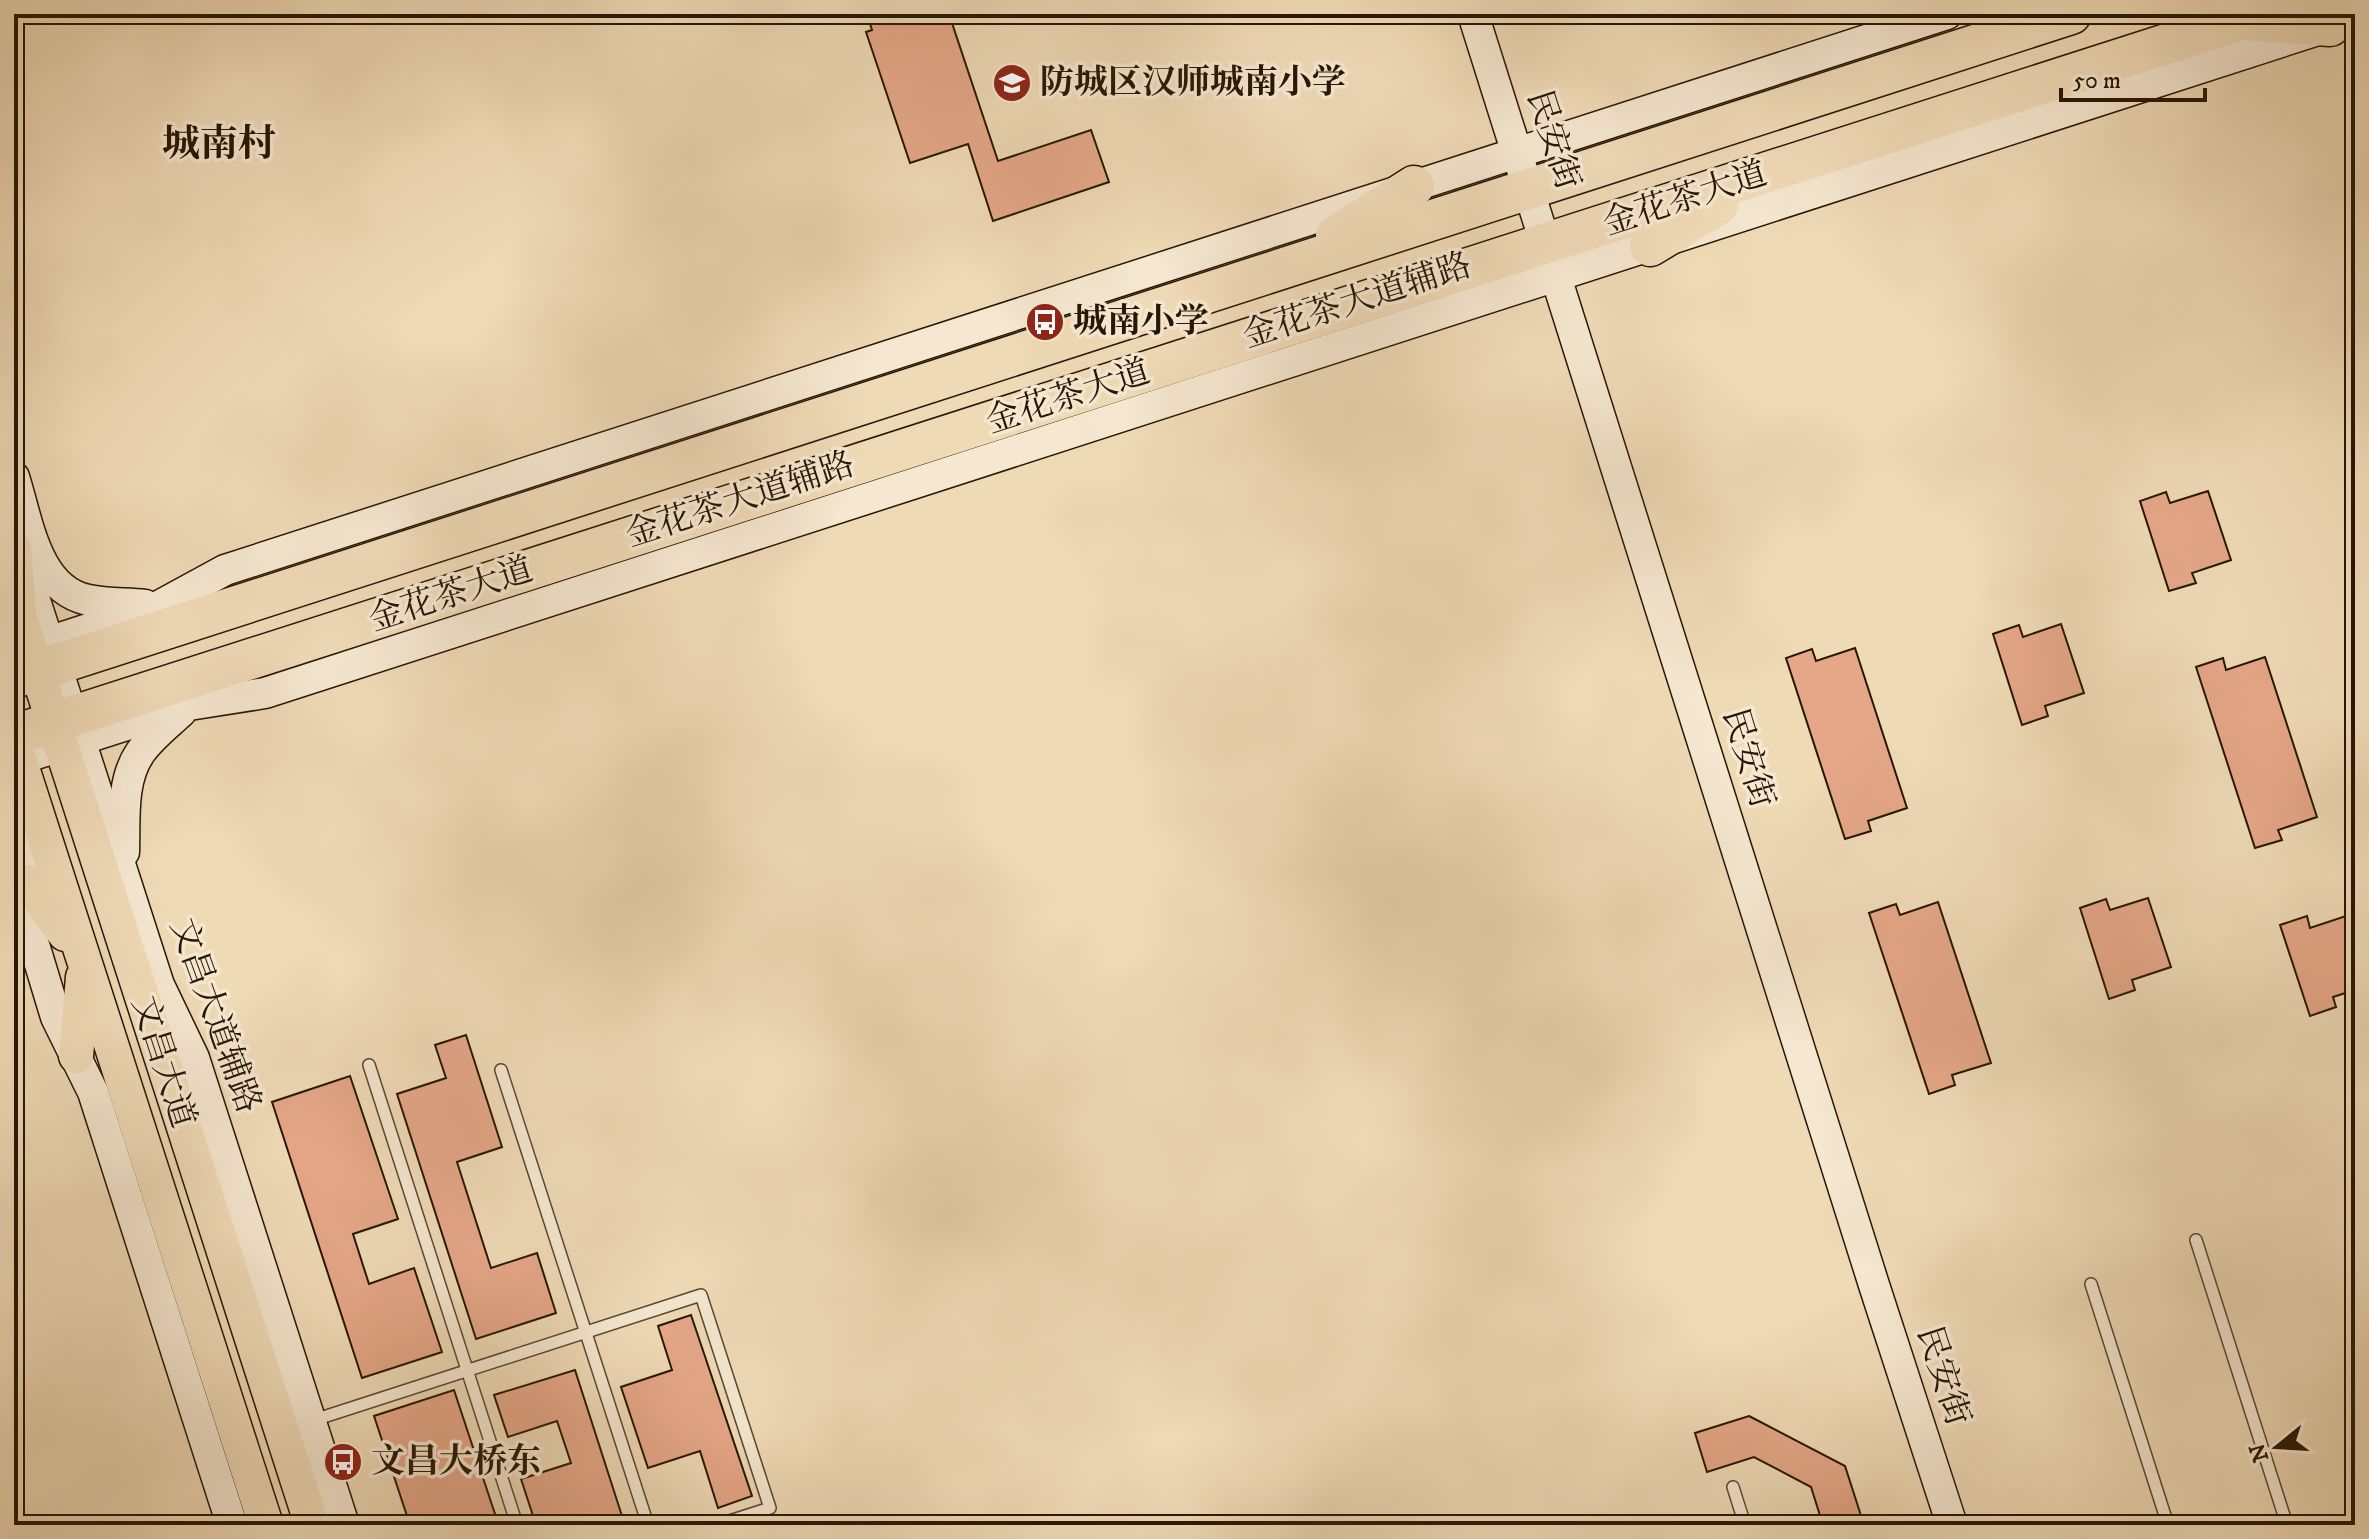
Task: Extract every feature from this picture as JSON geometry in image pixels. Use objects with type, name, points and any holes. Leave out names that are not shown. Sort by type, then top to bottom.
[{"type":"highway","name":"金花茶大道","points":[[33,659],[224,610],[1288,266],[1523,171],[2071,14]]},
{"type":"highway","name":"金花茶大道","points":[[15,750],[241,663],[1552,260],[1776,170],[2250,17]]},
{"type":"highway","points":[[2250,17],[2342,22]]},
{"type":"highway","points":[[1650,246],[1776,170]]},
{"type":"highway","points":[[1288,266],[1414,186]]},
{"type":"highway","points":[[159,606],[224,610]]},
{"type":"highway","points":[[189,705],[241,663]]},
{"type":"main road","name":"文昌大道","points":[[14,547],[16,606],[33,659],[67,731],[165,1068],[267,1336],[312,1525]]},
{"type":"main road","name":"文昌大道","points":[[15,750],[84,962],[196,1359],[266,1525]]},
{"type":"main road","points":[[21,875],[84,962],[76,1056]]},
{"type":"main road","points":[[159,985],[165,1068]]},
{"type":"street","name":"民安街","points":[[1473,14],[1952,1525]]},
{"type":"street","points":[[14,534],[33,659],[159,606],[225,570],[1414,186],[1523,171],[1947,14]]},
{"type":"street","name":"金花茶大道辅路","points":[[67,731],[189,705],[265,693],[1552,260],[1650,246],[2342,22]]},
{"type":"street","points":[[14,477],[42,563],[63,591],[88,600],[159,606]]},
{"type":"street","points":[[124,874],[125,798],[129,776],[139,754],[189,705]]},
{"type":"street","name":"文昌大道辅路","points":[[67,731],[124,874],[159,985],[194,1058],[267,1336],[310,1421],[344,1525]]},
{"type":"street","points":[[14,815],[26,853],[21,875],[29,928],[56,1017],[93,1092],[196,1359],[232,1525]]},
{"type":"lane","points":[[369,1065],[517,1525]]},
{"type":"lane","points":[[501,1070],[648,1525]]},
{"type":"lane","points":[[2196,1240],[2287,1525]]},
{"type":"lane","points":[[2091,1284],[2168,1525]]},
{"type":"lane","points":[[310,1421],[701,1295],[770,1508],[717,1525]]},
{"type":"lane","points":[[1733,1487],[1745,1525]]},
{"type":"building","points":[[867,14],[949,14],[998,161],[1091,130],[1109,182],[993,221],[968,144],[910,163],[866,32],[872,30]]},
{"type":"building","points":[[2208,491],[2231,560],[2192,573],[2196,583],[2169,591],[2140,501],[2166,492],[2170,503]]},
{"type":"building","points":[[2061,624],[2084,693],[2045,706],[2048,716],[2022,725],[1993,634],[2019,625],[2023,637]]},
{"type":"building","points":[[1855,648],[1907,808],[1868,821],[1871,831],[1845,839],[1786,658],[1812,649],[1816,661]]},
{"type":"building","points":[[2265,657],[2317,817],[2278,830],[2282,840],[2255,848],[2196,667],[2223,658],[2226,670]]},
{"type":"building","points":[[2148,898],[2171,967],[2132,980],[2135,990],[2109,999],[2080,908],[2106,899],[2110,910]]},
{"type":"building","points":[[1938,902],[1991,1063],[1952,1075],[1955,1085],[1929,1094],[1869,913],[1896,904],[1900,915]]},
{"type":"building","points":[[2349,915],[2355,933],[2355,990],[2333,997],[2336,1007],[2310,1016],[2280,925],[2307,916],[2310,928]]},
{"type":"building","points":[[466,1035],[502,1147],[457,1162],[491,1268],[537,1253],[556,1313],[476,1339],[397,1094],[446,1078],[435,1045]]},
{"type":"building","points":[[350,1076],[398,1219],[353,1234],[369,1284],[414,1268],[442,1352],[362,1378],[272,1102]]},
{"type":"building","points":[[691,1315],[752,1496],[718,1508],[700,1451],[648,1468],[621,1387],[672,1370],[658,1326]]},
{"type":"building","points":[[575,1370],[622,1516],[595,1525],[536,1525],[521,1479],[571,1463],[557,1421],[508,1437],[494,1395]]},
{"type":"building","points":[[454,1390],[499,1525],[410,1525],[374,1416]]},
{"type":"building","points":[[1749,1416],[1845,1466],[1864,1525],[1823,1525],[1811,1487],[1754,1457],[1707,1472],[1695,1433]]},
{"type":"place","name":"防城区汉师城南小学","points":[[1012,83]]},
{"type":"place","name":"城南小学","points":[[1045,322]]},
{"type":"place","name":"文昌大桥东","points":[[343,1462]]},
{"type":"district","name":"城南村","points":[[219,145]]}]
